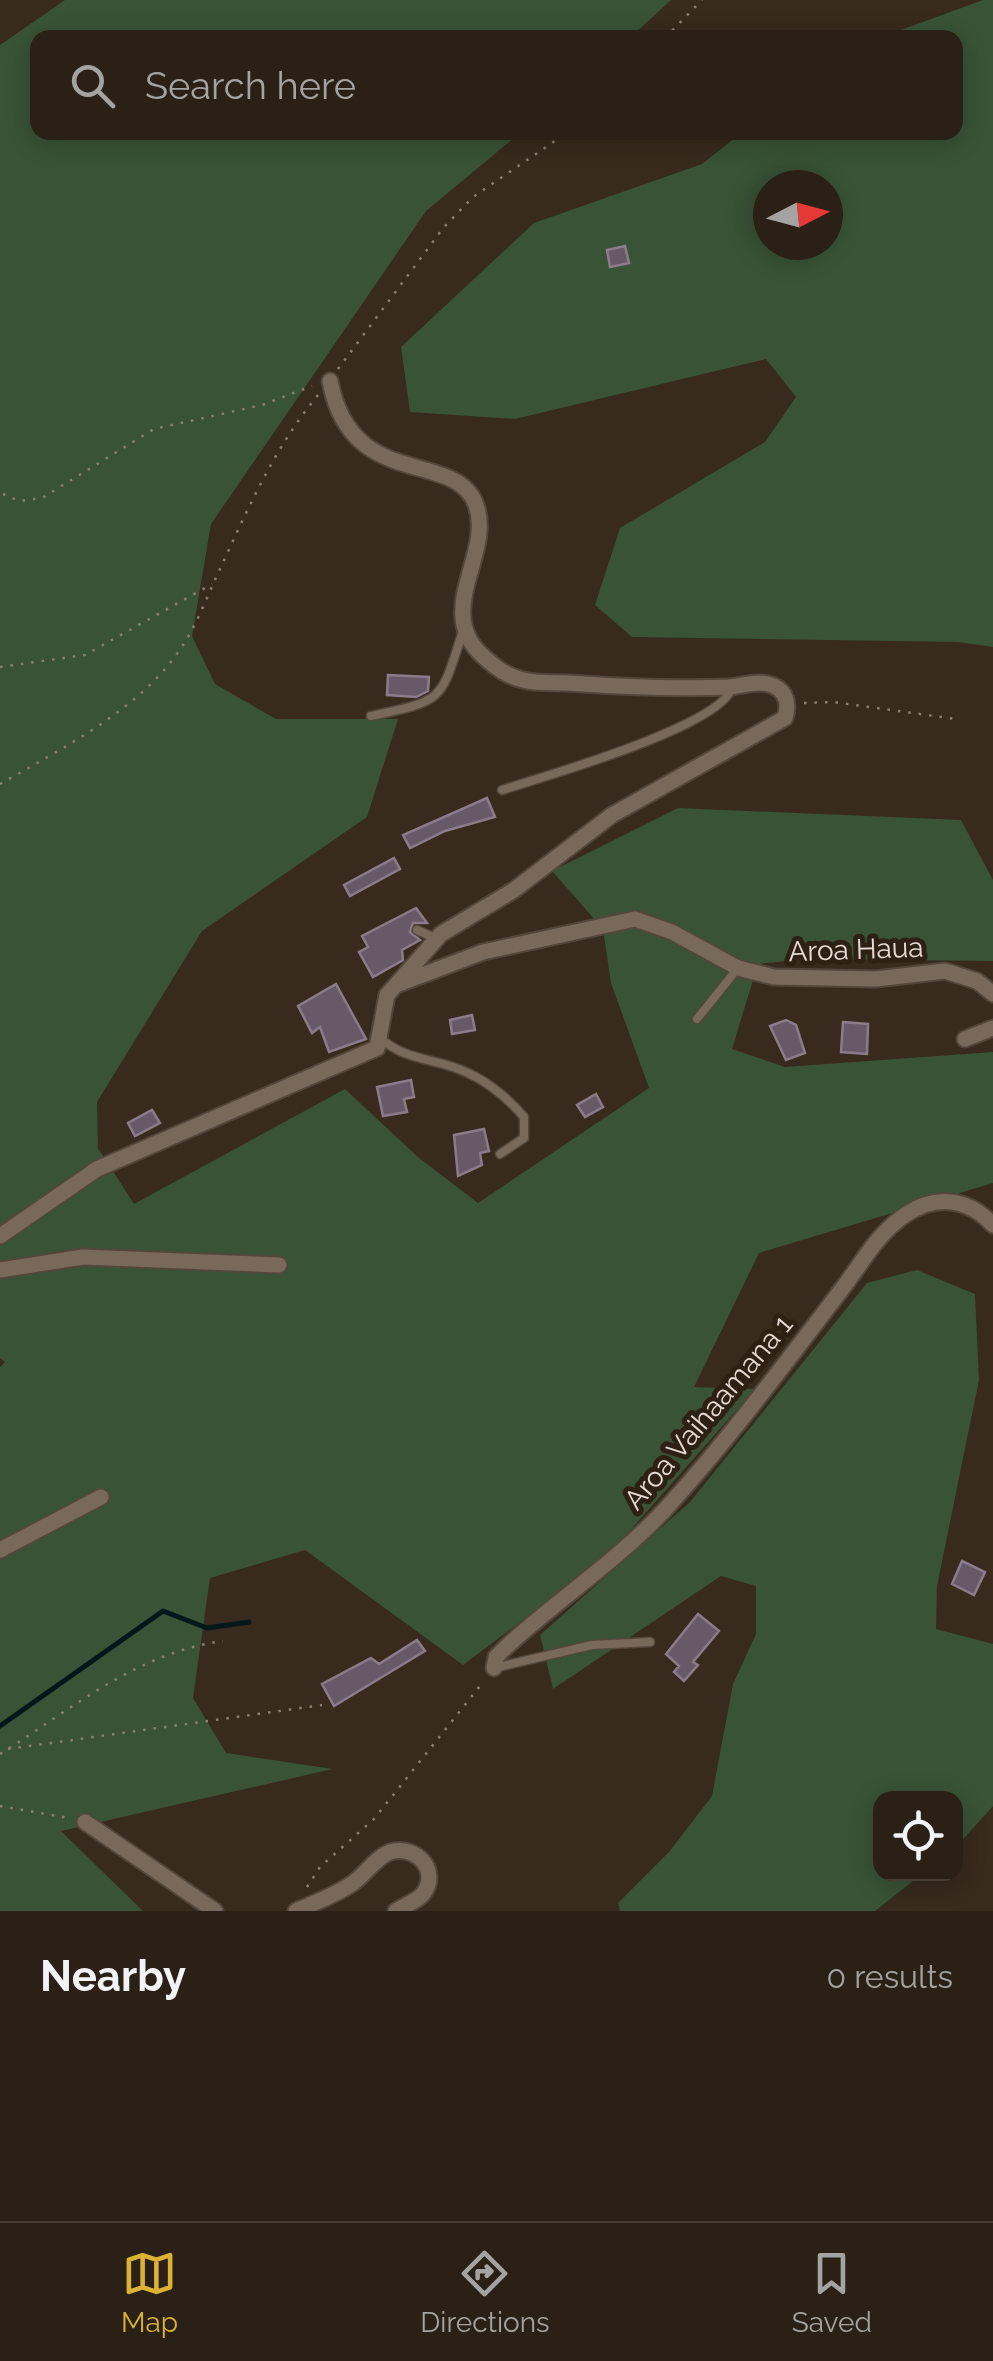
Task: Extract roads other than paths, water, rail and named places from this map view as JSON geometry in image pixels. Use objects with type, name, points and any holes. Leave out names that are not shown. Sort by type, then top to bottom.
[{"type":"street","points":[[0,1236],[97,1170],[378,1048],[387,996],[436,939],[514,890],[612,815],[786,718],[788,704],[778,687],[758,682],[732,687],[628,688],[528,682],[506,675],[468,640],[464,627],[466,580],[478,532],[476,504],[458,483],[384,458],[360,445],[343,425],[331,379]]},
{"type":"street","name":"Aroa Haua","points":[[394,986],[483,952],[635,920],[672,932],[738,968],[774,977],[876,979],[945,970],[976,981],[993,994]]},
{"type":"street","points":[[965,1038],[993,1028]]},
{"type":"street","name":"Aroa Vaihaamana 1","points":[[494,1668],[496,1657],[513,1640],[570,1598],[670,1505],[759,1396],[880,1236],[906,1214],[932,1201],[955,1200],[982,1213],[993,1225]]},
{"type":"street","points":[[0,1270],[83,1257],[279,1265]]},
{"type":"street","points":[[0,1550],[101,1496]]},
{"type":"street","points":[[85,1822],[214,1911]]},
{"type":"street","points":[[298,1904],[354,1883],[382,1857],[406,1851],[421,1857],[429,1872],[428,1884],[422,1896],[396,1911]]},
{"type":"lane","points":[[371,716],[427,704],[446,683],[464,627]]},
{"type":"lane","points":[[502,790],[674,728],[724,703],[732,687]]},
{"type":"lane","points":[[416,930],[436,939]]},
{"type":"lane","points":[[697,1019],[738,968]]},
{"type":"lane","points":[[380,1038],[409,1057],[468,1072],[516,1108],[524,1117],[524,1138],[500,1154]]},
{"type":"lane","points":[[494,1668],[592,1644],[650,1642]]},
{"type":"waterway","points":[[0,1726],[163,1611],[207,1628],[249,1622]]}]
